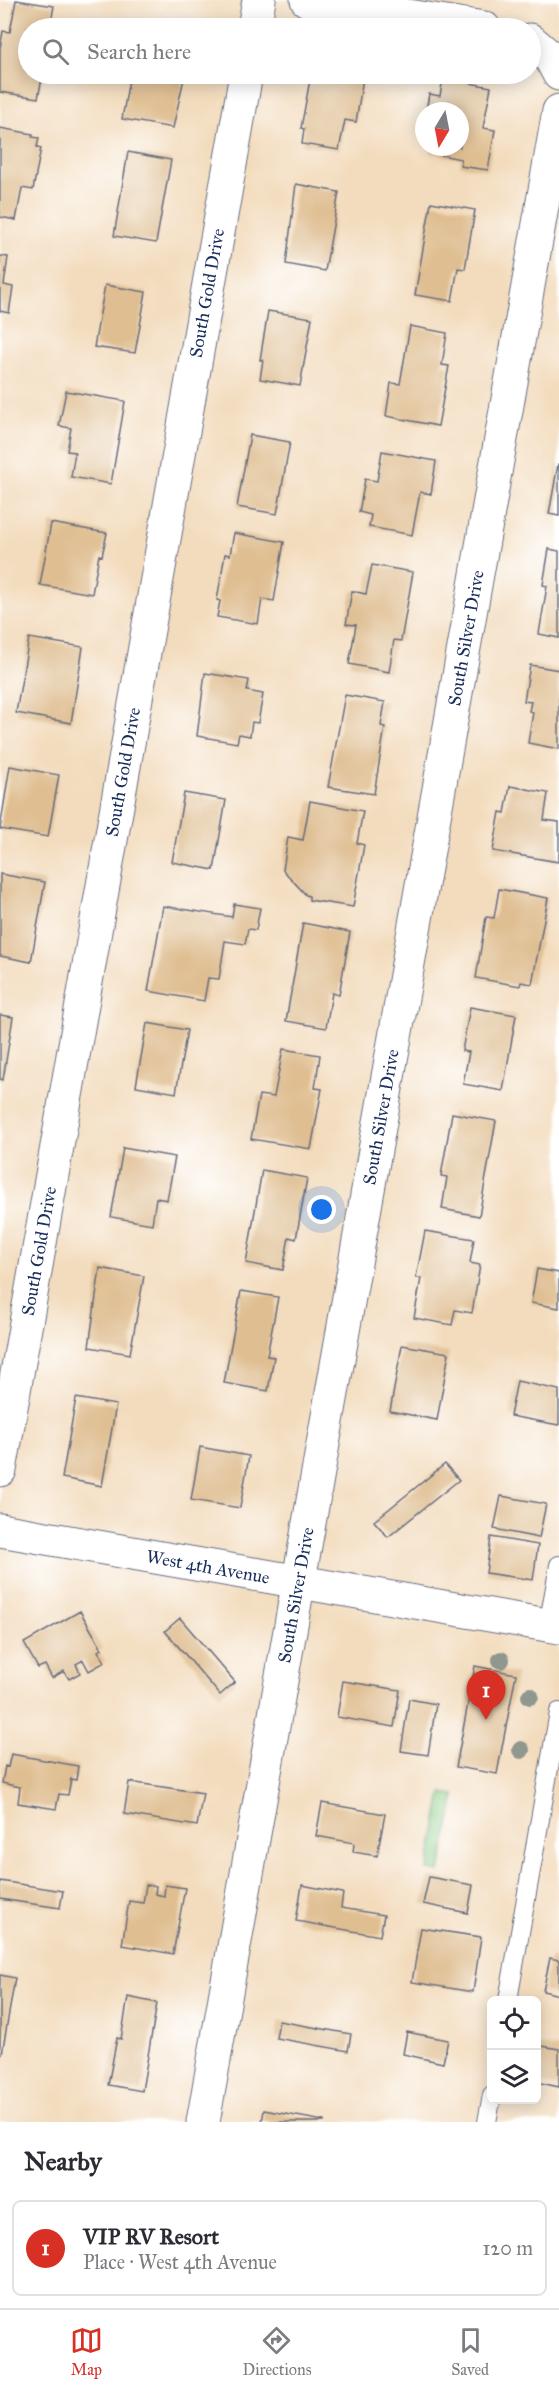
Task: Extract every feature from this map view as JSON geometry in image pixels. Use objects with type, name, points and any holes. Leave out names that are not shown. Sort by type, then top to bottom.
[{"type":"street","points":[[256,18],[259,0]]},
{"type":"street","points":[[308,0],[421,18]]},
{"type":"street","name":"South Gold Drive","points":[[0,1470],[244,84]]},
{"type":"street","name":"South Silver Drive","points":[[203,2122],[559,111]]},
{"type":"street","name":"West 4th Avenue","points":[[0,1530],[554,1627]]},
{"type":"lane","points":[[554,1627],[559,1565]]},
{"type":"lane","points":[[509,1996],[559,1712]]},
{"type":"lane","points":[[487,2122],[490,2104]]},
{"type":"green space","points":[[442,1793],[455,1795],[440,1872],[428,1870]]},
{"type":"building","points":[[16,0],[54,6],[52,18],[18,18],[18,84],[41,84],[38,98],[0,92],[0,48],[3,31],[10,32]]},
{"type":"building","points":[[128,84],[183,84],[173,128],[122,119]]},
{"type":"building","points":[[309,84],[362,84],[356,122],[345,120],[339,150],[302,144],[304,129],[301,128]]},
{"type":"building","points":[[442,84],[475,84],[491,87],[483,128],[495,130],[488,170],[460,166],[461,159],[446,156],[469,156],[469,102],[428,102],[429,94],[440,96]]},
{"type":"building","points":[[0,128],[33,134],[32,137],[39,138],[37,147],[41,148],[33,190],[22,188],[16,220],[0,217]]},
{"type":"building","points":[[128,152],[171,160],[156,243],[114,236]]},
{"type":"building","points":[[296,184],[339,192],[325,271],[286,264]]},
{"type":"building","points":[[431,202],[475,210],[465,269],[458,268],[452,301],[415,295]]},
{"type":"building","points":[[0,256],[8,257],[4,285],[13,287],[9,313],[0,311]]},
{"type":"building","points":[[105,285],[146,292],[135,353],[94,347]]},
{"type":"building","points":[[268,311],[312,318],[300,386],[260,379],[263,360],[260,360]]},
{"type":"building","points":[[410,326],[447,333],[442,365],[449,366],[438,426],[386,416],[391,383],[400,384]]},
{"type":"building","points":[[66,391],[125,401],[111,484],[71,477],[75,452],[67,451],[71,428],[59,426]]},
{"type":"building","points":[[250,435],[290,442],[277,514],[237,507]]},
{"type":"building","points":[[382,451],[436,461],[431,494],[420,492],[412,535],[369,527],[371,515],[359,512],[365,479],[377,481]]},
{"type":"building","points":[[559,464],[559,516],[549,514]]},
{"type":"building","points":[[51,523],[107,533],[102,556],[99,555],[92,594],[40,585]]},
{"type":"building","points":[[234,533],[284,542],[274,601],[262,599],[258,624],[217,617],[220,601],[217,600],[225,554],[230,555]]},
{"type":"building","points":[[549,549],[559,551],[559,638],[539,634],[547,586],[543,585]]},
{"type":"building","points":[[372,565],[413,572],[401,641],[394,640],[389,672],[349,664],[356,625],[346,624],[352,591],[366,594]]},
{"type":"building","points":[[29,638],[83,647],[71,723],[16,713]]},
{"type":"building","points":[[530,665],[559,670],[559,749],[528,743],[533,712],[529,711],[531,702],[524,701]]},
{"type":"building","points":[[205,673],[249,680],[247,691],[263,694],[258,723],[252,722],[250,736],[239,734],[237,743],[197,736]]},
{"type":"building","points":[[345,695],[385,702],[381,726],[385,727],[374,794],[328,787]]},
{"type":"building","points":[[10,766],[59,775],[48,837],[0,829]]},
{"type":"building","points":[[510,786],[548,793],[544,820],[559,822],[559,862],[493,851],[500,812],[505,813]]},
{"type":"building","points":[[184,793],[226,800],[214,870],[172,862]]},
{"type":"building","points":[[310,801],[363,811],[357,843],[364,845],[353,907],[309,900],[309,896],[283,870],[288,837],[303,840]]},
{"type":"building","points":[[0,874],[45,882],[31,962],[0,956]]},
{"type":"building","points":[[499,889],[548,898],[532,984],[521,982],[520,986],[476,978],[486,917],[494,918]]},
{"type":"building","points":[[234,904],[260,908],[256,930],[248,929],[245,944],[225,941],[219,979],[208,978],[204,1001],[148,991],[163,906],[232,917]]},
{"type":"building","points":[[303,923],[350,932],[339,995],[332,993],[326,1028],[286,1021]]},
{"type":"building","points":[[470,1007],[516,1015],[503,1091],[463,1084],[469,1052],[462,1051]]},
{"type":"building","points":[[0,1015],[13,1017],[3,1080],[0,1079]]},
{"type":"building","points":[[147,1023],[187,1030],[176,1093],[136,1086]]},
{"type":"building","points":[[283,1049],[320,1055],[315,1088],[322,1089],[311,1149],[251,1139],[259,1095],[274,1097]]},
{"type":"building","points":[[452,1113],[496,1121],[479,1216],[442,1209],[447,1177],[441,1176]]},
{"type":"building","points":[[123,1148],[175,1157],[167,1200],[156,1198],[152,1224],[111,1217]]},
{"type":"building","points":[[262,1170],[307,1178],[296,1239],[289,1237],[283,1270],[246,1263]]},
{"type":"building","points":[[425,1231],[474,1239],[470,1263],[480,1265],[472,1313],[455,1310],[452,1325],[414,1318],[421,1278],[416,1278]]},
{"type":"building","points":[[100,1268],[144,1276],[130,1354],[89,1347]]},
{"type":"building","points":[[537,1269],[559,1273],[559,1308],[531,1303]]},
{"type":"building","points":[[241,1291],[278,1297],[267,1356],[274,1357],[268,1391],[224,1383]]},
{"type":"building","points":[[402,1345],[449,1353],[437,1420],[390,1411]]},
{"type":"building","points":[[517,1381],[559,1390],[559,1425],[510,1416]]},
{"type":"building","points":[[76,1398],[116,1405],[102,1486],[62,1478]]},
{"type":"building","points":[[200,1447],[249,1456],[240,1508],[191,1500]]},
{"type":"building","points":[[445,1464],[459,1480],[388,1537],[374,1521]]},
{"type":"building","points":[[501,1496],[546,1504],[539,1538],[494,1529]]},
{"type":"building","points":[[491,1537],[538,1545],[533,1580],[486,1573]]},
{"type":"building","points":[[80,1611],[102,1649],[98,1651],[105,1662],[89,1671],[83,1660],[76,1664],[80,1673],[69,1679],[64,1671],[52,1678],[45,1665],[38,1668],[24,1643]]},
{"type":"building","points":[[180,1618],[235,1682],[220,1695],[165,1631]]},
{"type":"building","points":[[475,1666],[516,1674],[497,1774],[456,1767]]},
{"type":"building","points":[[343,1681],[400,1690],[394,1727],[337,1717]]},
{"type":"building","points":[[409,1699],[436,1704],[428,1755],[401,1751]]},
{"type":"building","points":[[11,1754],[78,1766],[76,1780],[71,1779],[68,1795],[59,1794],[56,1809],[18,1803],[20,1787],[2,1783],[5,1766],[8,1767]]},
{"type":"building","points":[[129,1782],[203,1793],[197,1826],[124,1814]]},
{"type":"building","points":[[322,1803],[385,1814],[377,1856],[353,1852],[354,1843],[316,1836]]},
{"type":"building","points":[[429,1877],[473,1885],[468,1913],[423,1904]]},
{"type":"building","points":[[0,1881],[63,1891],[60,1908],[0,1899]]},
{"type":"building","points":[[146,1885],[156,1886],[155,1894],[164,1896],[165,1885],[185,1888],[173,1954],[122,1945],[129,1901],[143,1903]]},
{"type":"building","points":[[302,1885],[343,1893],[341,1908],[384,1915],[380,1936],[296,1921]]},
{"type":"building","points":[[421,1928],[481,1937],[473,1992],[412,1982]]},
{"type":"building","points":[[550,1958],[559,1960],[559,1995],[543,1991]]},
{"type":"building","points":[[0,1975],[15,1978],[2,2054],[0,2054]]},
{"type":"building","points":[[128,1997],[157,2003],[142,2091],[108,2085],[117,2038],[121,2039]]},
{"type":"building","points":[[279,2021],[351,2034],[348,2051],[276,2038]]},
{"type":"building","points":[[407,2032],[448,2040],[443,2063],[403,2054]]},
{"type":"building","points":[[541,2046],[559,2049],[559,2087],[541,2083]]},
{"type":"building","points":[[264,2110],[324,2121],[324,2122],[262,2122]]},
{"type":"place","name":"VIP RV Resort","points":[[486,1720]]}]
